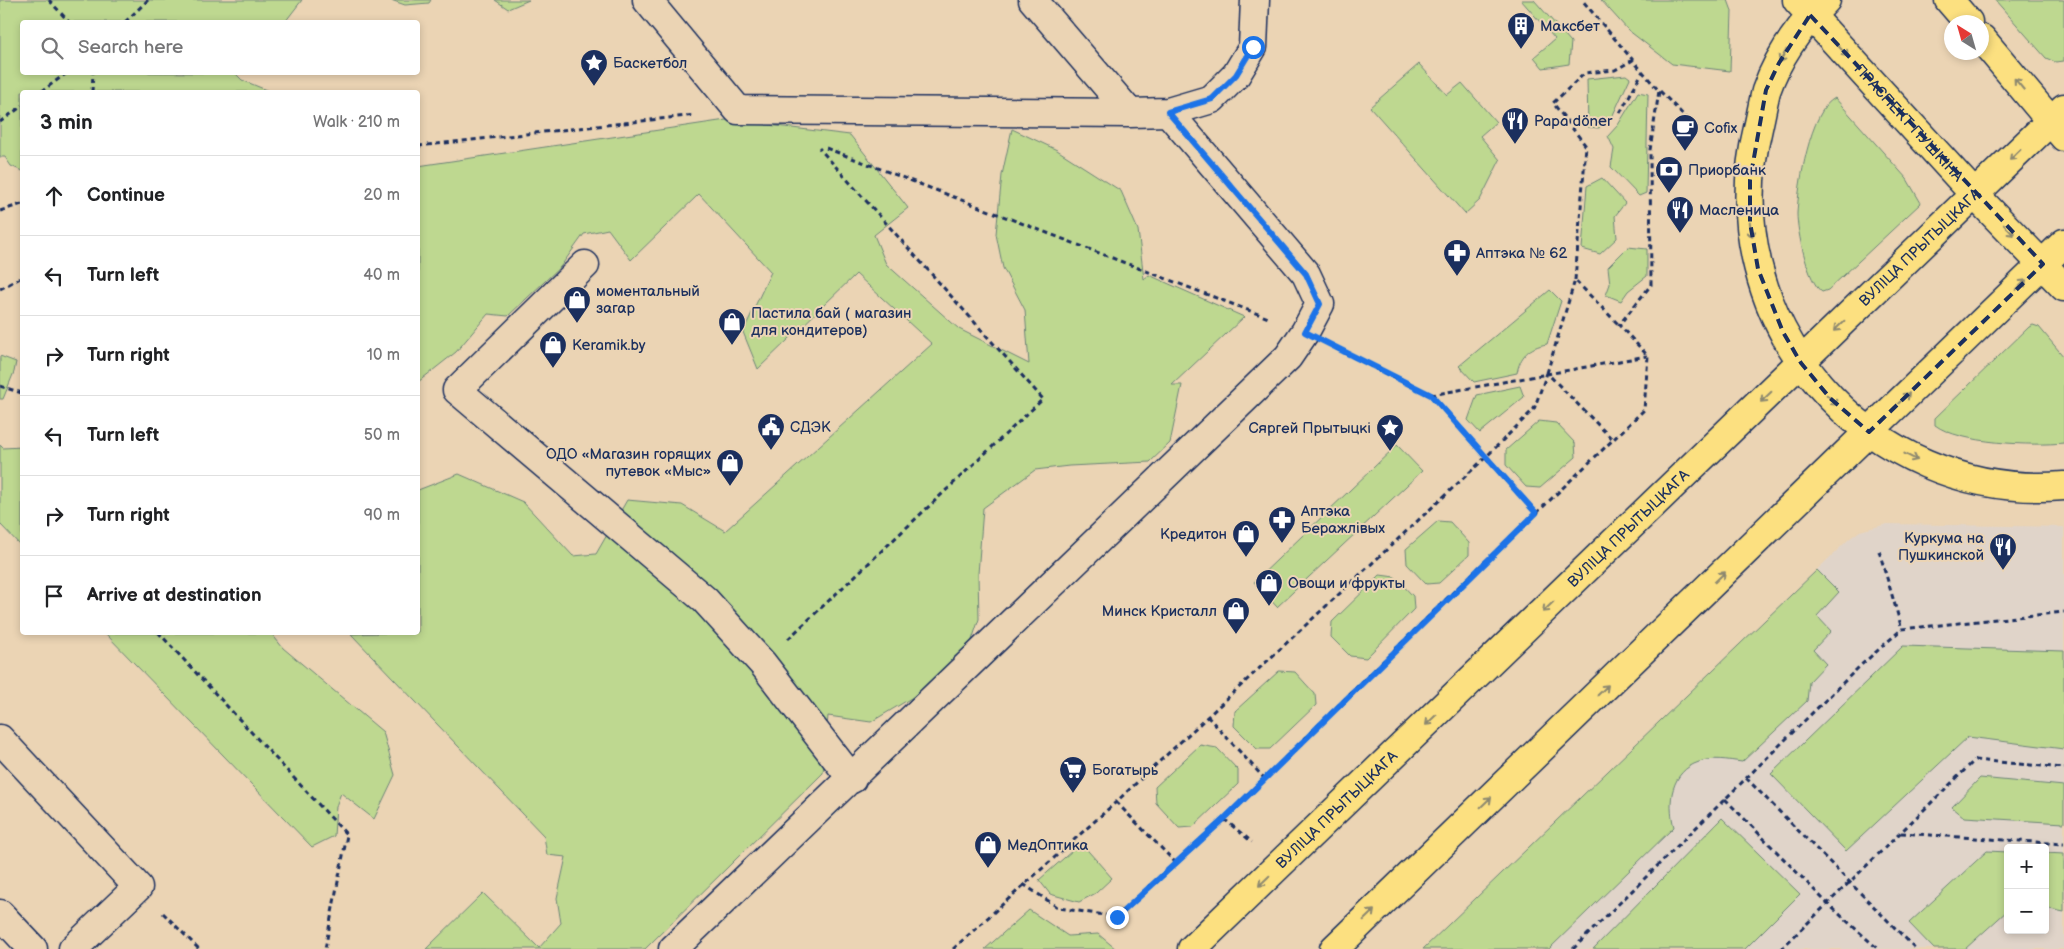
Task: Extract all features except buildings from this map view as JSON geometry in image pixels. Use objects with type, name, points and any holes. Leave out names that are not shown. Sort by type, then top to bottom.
[{"type":"main road","points":[[1949,0],[1962,15]]},
{"type":"main road","points":[[1811,5],[1766,90],[1753,146],[1749,203],[1753,245],[1766,294],[1782,332],[1801,363],[1830,398],[1869,432],[1918,460],[1963,476],[2021,487],[2064,486]]},
{"type":"main road","name":"ПРАСПЕКТ ПУШКІНА","points":[[1811,5],[1975,195],[2064,288]]},
{"type":"main road","points":[[1989,47],[2059,122]]},
{"type":"main road","name":"ВУЛІЦА ПРЫТЫЦКАГА","points":[[1192,949],[1975,195],[2059,122]]},
{"type":"main road","points":[[1334,949],[2064,243]]},
{"type":"lane","points":[[647,0],[738,110],[1130,113],[1168,112],[1212,99],[1236,75],[1253,47],[1254,0]]},
{"type":"lane","points":[[1033,0],[1130,113]]},
{"type":"lane","points":[[673,949],[852,779],[1288,357],[1305,332],[1320,304],[1306,274],[1168,112]]},
{"type":"lane","points":[[585,265],[457,390],[705,600],[762,664],[852,779]]},
{"type":"lane","points":[[0,739],[138,887],[73,949]]},
{"type":"lane","points":[[0,914],[33,949]]},
{"type":"path","points":[[49,0],[67,20]]},
{"type":"path","points":[[127,20],[148,0]]},
{"type":"path","points":[[1582,0],[1642,71],[1689,121]]},
{"type":"path","points":[[953,949],[1116,802],[1485,458],[1534,409],[1575,280],[1586,146],[1553,103],[1585,73],[1615,70],[1633,60]]},
{"type":"path","points":[[1620,113],[1642,71]]},
{"type":"path","points":[[43,90],[64,75]]},
{"type":"path","points":[[92,90],[93,75]]},
{"type":"path","points":[[1619,325],[1651,286],[1650,150],[1660,91]]},
{"type":"path","points":[[0,122],[20,107]]},
{"type":"path","points":[[420,146],[738,110]]},
{"type":"path","points":[[762,664],[1043,399],[816,144],[1305,332],[1431,395],[1485,458],[1536,513]]},
{"type":"path","points":[[0,211],[20,205]]},
{"type":"path","points":[[0,289],[20,278]]},
{"type":"path","points":[[1023,884],[1058,908],[1117,917],[1224,819],[1536,513],[1644,410],[1648,356],[1575,280]]},
{"type":"path","points":[[1431,395],[1648,356]]},
{"type":"path","points":[[1547,373],[1612,440]]},
{"type":"path","points":[[0,386],[20,392]]},
{"type":"path","points":[[1879,551],[1902,628]]},
{"type":"path","points":[[1573,949],[1860,666],[1902,628],[2064,612]]},
{"type":"path","points":[[161,635],[347,835],[325,949]]},
{"type":"path","points":[[1208,716],[1264,778]]},
{"type":"path","points":[[1781,949],[1975,760],[2064,768]]},
{"type":"path","points":[[1746,778],[1916,949]]},
{"type":"path","points":[[1725,799],[1827,903],[1878,949]]},
{"type":"path","points":[[1116,802],[1175,862]]},
{"type":"path","points":[[1901,833],[2064,844]]},
{"type":"path","points":[[138,887],[199,949]]},
{"type":"highlighted area","points":[[1810,15],[2043,264],[1869,432],[1830,398],[1801,363],[1783,332],[1758,269],[1750,222],[1750,180],[1766,90],[1779,63]]},
{"type":"shaded area","points":[[1887,524],[2064,527],[2064,949],[1423,949],[1849,539],[1860,531]]},
{"type":"green space","points":[[0,0],[302,0],[287,20],[20,20],[20,75],[237,75],[242,80],[266,90],[20,90],[20,170],[11,166],[5,157],[0,157]]},
{"type":"green space","points":[[391,0],[431,0],[429,3],[405,5]]},
{"type":"green space","points":[[495,0],[529,0],[508,9]]},
{"type":"green space","points":[[1521,0],[1534,0],[1571,42],[1569,64],[1543,68],[1534,57],[1555,39]]},
{"type":"green space","points":[[1601,0],[1728,0],[1732,11],[1730,71],[1672,64],[1628,30]]},
{"type":"green space","points":[[1995,0],[2064,0],[2064,61],[2055,62],[2046,58]]},
{"type":"green space","points":[[1419,64],[1447,95],[1462,83],[1496,122],[1480,136],[1500,160],[1480,200],[1465,214],[1370,107]]},
{"type":"green space","points":[[1626,75],[1630,78],[1612,117],[1599,128],[1588,127],[1587,79]]},
{"type":"green space","points":[[1638,92],[1648,94],[1646,193],[1639,196],[1611,167],[1614,149],[1608,136],[1618,125]]},
{"type":"green space","points":[[1835,98],[1907,179],[1921,203],[1828,290],[1822,292],[1817,287],[1808,268],[1801,244],[1797,214],[1803,169],[1812,133],[1826,105]]},
{"type":"green space","points":[[726,120],[850,135],[908,208],[874,235],[886,264],[959,329],[1029,364],[1025,310],[1003,268],[996,234],[1002,175],[1012,129],[1057,150],[1121,191],[1138,230],[1144,279],[1149,275],[1244,317],[1172,385],[1182,385],[1170,443],[1150,462],[1069,466],[1035,470],[983,508],[978,574],[979,619],[970,646],[928,688],[871,722],[828,716],[823,773],[645,949],[426,949],[483,893],[539,948],[561,923],[557,898],[566,857],[547,855],[544,836],[352,635],[420,635],[420,489],[459,474],[523,502],[573,556],[596,554],[627,500],[682,505],[725,531],[932,344],[856,274],[758,369],[743,332],[771,272],[699,194],[631,260],[608,229],[584,234],[561,266],[508,316],[488,314],[456,352],[420,380],[420,166]]},
{"type":"green space","points":[[1602,178],[1625,203],[1615,216],[1617,238],[1600,254],[1582,249],[1587,186]]},
{"type":"green space","points":[[1628,247],[1647,249],[1647,276],[1628,291],[1621,301],[1606,295],[1610,284],[1608,267]]},
{"type":"green space","points":[[1550,290],[1561,301],[1547,344],[1535,347],[1526,353],[1520,362],[1517,373],[1474,382],[1459,366]]},
{"type":"green space","points":[[2033,325],[2039,327],[2064,357],[2064,443],[2016,444],[1979,440],[1946,431],[1935,425],[1935,418]]},
{"type":"green space","points":[[0,356],[16,362],[3,399],[0,399]]},
{"type":"green space","points":[[1520,386],[1524,397],[1480,433],[1468,420],[1477,395]]},
{"type":"green space","points":[[1539,421],[1556,423],[1575,443],[1576,457],[1540,488],[1526,487],[1506,465],[1506,450]]},
{"type":"green space","points":[[0,445],[3,448],[20,447],[20,545],[0,524]]},
{"type":"green space","points":[[1397,445],[1422,471],[1277,607],[1254,582]]},
{"type":"green space","points":[[1438,521],[1450,522],[1469,543],[1469,555],[1439,583],[1426,584],[1407,564],[1406,549]]},
{"type":"green space","points":[[1817,570],[1839,592],[1817,616],[1831,631],[1813,650],[1826,664],[1809,682],[1807,701],[1742,762],[1720,759],[1704,760],[1682,772],[1673,789],[1671,798],[1674,827],[1549,949],[1423,949]]},
{"type":"green space","points":[[1380,575],[1395,577],[1413,596],[1414,609],[1366,658],[1350,656],[1331,637],[1332,622]]},
{"type":"green space","points":[[107,635],[273,635],[283,648],[383,732],[395,775],[374,819],[341,793],[336,806],[334,836],[312,847]]},
{"type":"green space","points":[[1903,646],[2064,651],[2064,749],[1968,737],[1846,851],[1771,774]]},
{"type":"green space","points":[[1279,671],[1295,672],[1315,694],[1316,705],[1270,749],[1257,749],[1234,726],[1235,711]]},
{"type":"green space","points":[[1200,745],[1217,748],[1238,770],[1238,784],[1193,827],[1179,828],[1156,803],[1155,787]]},
{"type":"green space","points":[[1980,778],[2064,786],[2064,823],[1964,817],[1952,807]]},
{"type":"green space","points":[[1722,818],[1800,894],[1745,949],[1593,949]]},
{"type":"green space","points":[[1081,843],[1112,878],[1096,893],[1079,902],[1050,894],[1039,880]]},
{"type":"green space","points":[[1987,851],[2004,852],[2004,914],[1965,949],[1934,949],[1909,923]]},
{"type":"green space","points":[[2049,853],[2064,854],[2064,912],[2049,909]]},
{"type":"green space","points":[[1029,910],[1068,936],[1098,934],[1116,949],[985,949]]},
{"type":"place","name":"Максбет","points":[[1521,50]]},
{"type":"place","name":"Баскетбол","points":[[594,87]]},
{"type":"place","name":"Papa döner","points":[[1515,145]]},
{"type":"place","name":"Cofix","points":[[1685,152]]},
{"type":"place","name":"Приорбанк","points":[[1669,194]]},
{"type":"place","name":"Масленица","points":[[1680,234]]},
{"type":"place","name":"Аптэка № 62","points":[[1457,277]]},
{"type":"place","name":"моментальный загар","points":[[577,324]]},
{"type":"place","name":"Пастила бай ( магазин для кондитеров)","points":[[732,346]]},
{"type":"place","name":"Keramik.by","points":[[553,369]]},
{"type":"place","name":"СДЭК","points":[[771,451]]},
{"type":"place","name":"Сяргей Прытыцкі","points":[[1390,452]]},
{"type":"place","name":"ОДО «Магазин горящих путевок «Мыс»","points":[[730,487]]},
{"type":"place","name":"Аптэка Беражлівых","points":[[1282,544]]},
{"type":"place","name":"Кредитон","points":[[1246,558]]},
{"type":"place","name":"Куркума на Пушкинской","points":[[2003,571]]},
{"type":"place","name":"Овощи и фрукты","points":[[1269,607]]},
{"type":"place","name":"Минск Кристалл","points":[[1236,635]]},
{"type":"place","name":"Богатырь","points":[[1073,794]]},
{"type":"place","name":"МедОптика","points":[[988,869]]},
{"type":"route","points":[[1117,917],[1224,819],[1346,697],[1536,513],[1485,458],[1431,395],[1305,332],[1320,304],[1306,274],[1168,112],[1212,99],[1236,75],[1253,47]]}]
